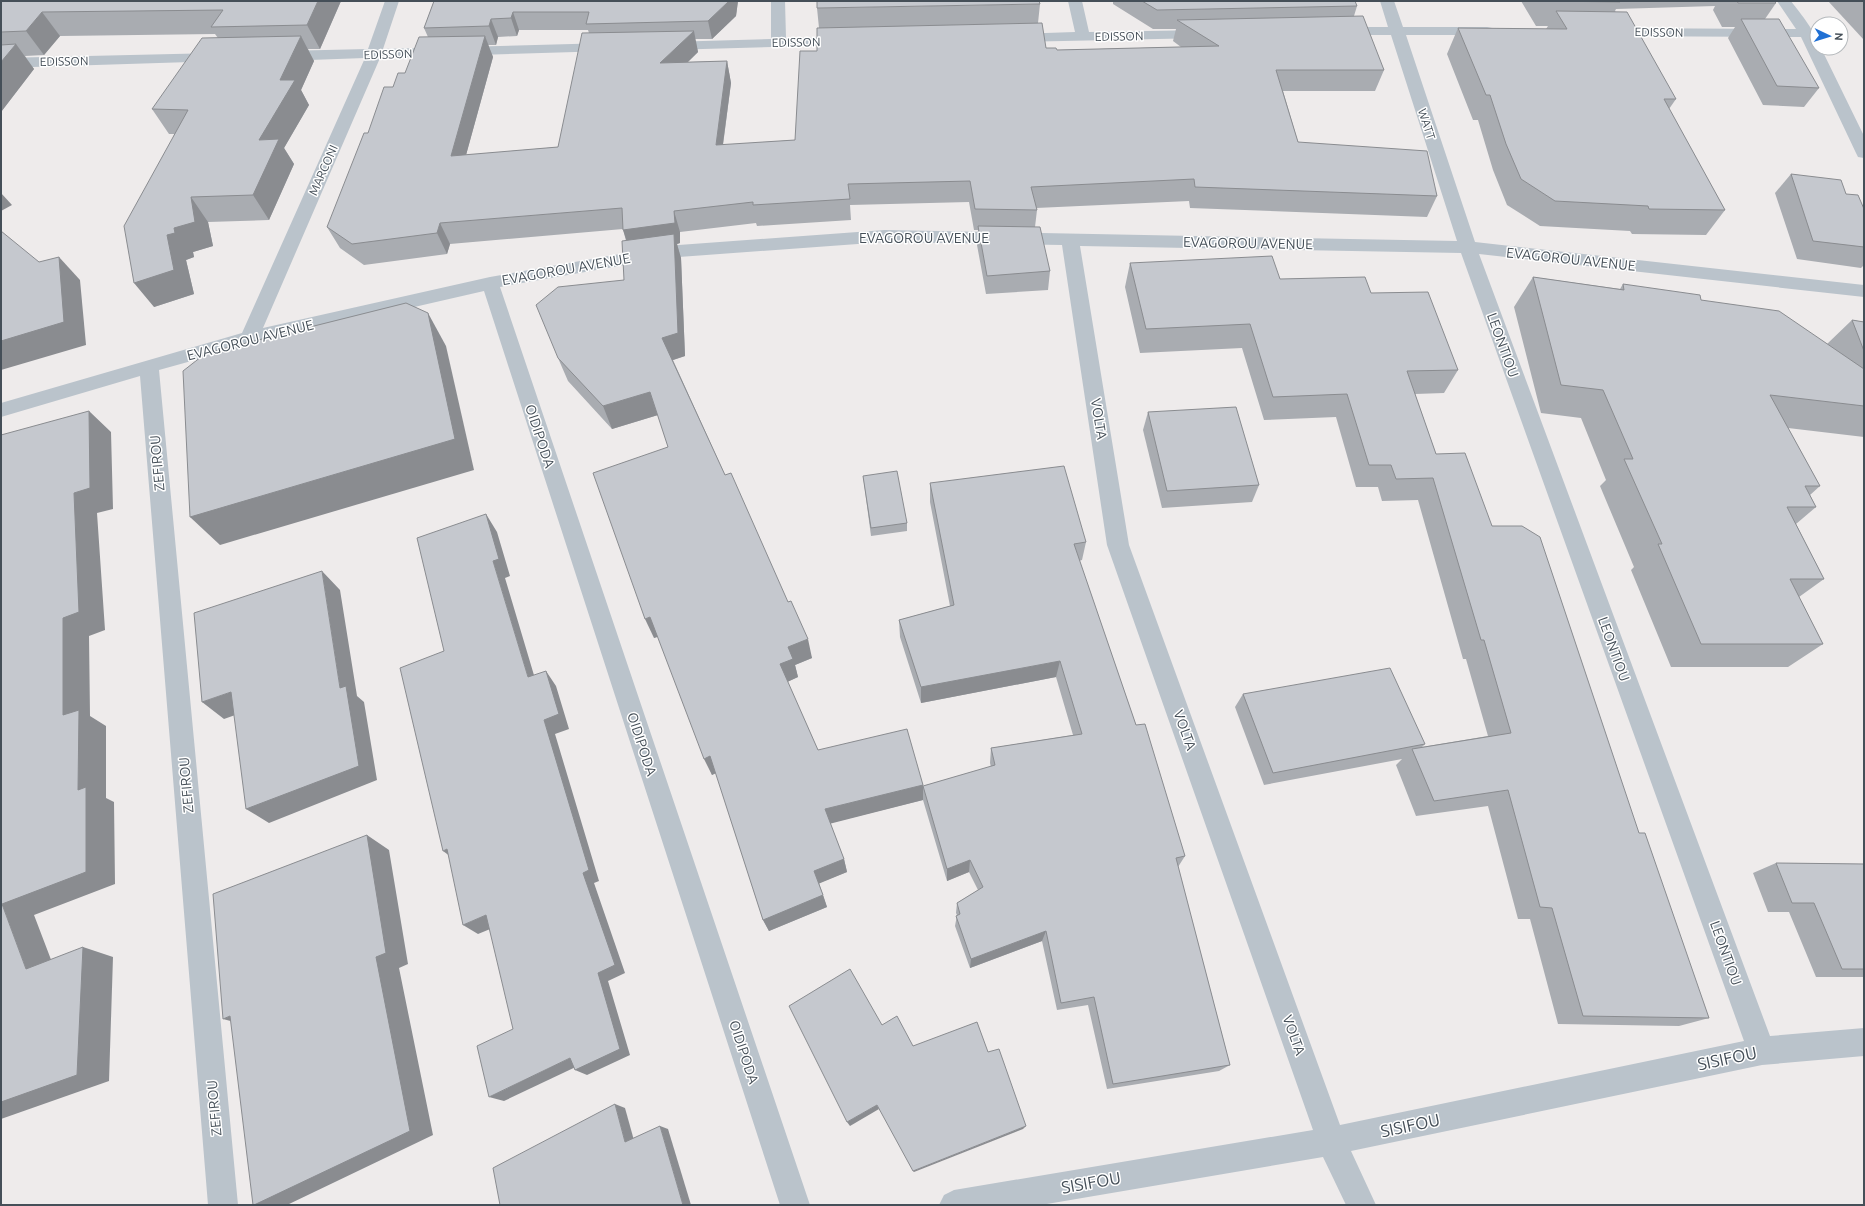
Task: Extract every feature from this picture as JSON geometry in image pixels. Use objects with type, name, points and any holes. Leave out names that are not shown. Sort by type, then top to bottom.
[{"type":"street","name":"MARCONI","points":[[249,338],[374,54],[392,1]]},
{"type":"street","points":[[778,1],[779,43]]},
{"type":"street","points":[[1075,1],[1083,37]]},
{"type":"street","name":"WATT","points":[[1387,1],[1468,247]]},
{"type":"street","points":[[1784,1],[1806,33],[1863,150]]},
{"type":"street","points":[[1326,31],[1499,31]]},
{"type":"street","name":"EDISSON","points":[[1594,32],[1806,33]]},
{"type":"street","name":"EDISSON","points":[[1003,38],[1216,34]]},
{"type":"street","name":"EDISSON","points":[[652,46],[859,41]]},
{"type":"street","name":"EDISSON","points":[[271,56],[620,47]]},
{"type":"street","name":"EDISSON","points":[[1,63],[231,57]]},
{"type":"street","name":"EVAGOROU AVENUE","points":[[1,410],[249,338],[490,283],[672,251],[885,236],[1468,247],[1864,291]]},
{"type":"street","name":"VOLTA","points":[[1070,239],[1118,545],[1331,1141],[1361,1205]]},
{"type":"street","name":"LEONTIOU","points":[[1468,247],[1762,1051]]},
{"type":"street","name":"OIDIPODA","points":[[490,283],[795,1205]]},
{"type":"street","name":"ZEFIROU","points":[[149,366],[223,1205]]},
{"type":"street","name":"SISIFOU","points":[[954,1205],[1331,1141],[1762,1051],[1864,1042]]},
{"type":"building","points":[[1,1],[318,1],[307,25],[211,27],[223,10],[42,12],[26,31],[1,32]]},
{"type":"building","points":[[434,1],[729,1],[708,21],[586,24],[589,12],[513,12],[511,18],[491,19],[489,26],[424,28]]},
{"type":"building","points":[[817,1],[1039,1],[1040,4],[817,8]]},
{"type":"building","points":[[1142,1],[1355,1],[1357,6],[1157,10]]},
{"type":"building","points":[[1548,1],[1620,1],[1620,2]]},
{"type":"building","points":[[1737,1],[1774,1],[1776,3],[1738,3]]},
{"type":"building","points":[[1556,11],[1627,12],[1676,99],[1664,99],[1725,210],[1649,209],[1648,206],[1555,201],[1521,179],[1506,144],[1490,95],[1486,95],[1458,28],[1567,29]]},
{"type":"building","points":[[1363,16],[1384,70],[1276,70],[1298,142],[1427,151],[1437,196],[1195,187],[1194,179],[1031,187],[1037,210],[975,209],[970,181],[848,184],[850,199],[753,205],[753,202],[674,211],[675,223],[623,230],[622,208],[440,223],[437,233],[352,244],[327,227],[364,133],[368,133],[384,87],[393,87],[398,73],[405,73],[419,37],[485,36],[451,156],[558,147],[582,33],[694,31],[660,63],[727,61],[716,145],[795,140],[800,51],[817,51],[817,28],[1042,23],[1046,48],[1056,48],[1057,50],[1219,46],[1177,20]]},
{"type":"building","points":[[1741,19],[1779,19],[1819,88],[1777,86]]},
{"type":"building","points":[[301,36],[280,80],[295,80],[259,140],[279,139],[253,195],[191,197],[195,222],[174,228],[175,233],[167,235],[174,270],[134,283],[124,226],[188,110],[152,109],[202,38]]},
{"type":"building","points":[[16,44],[1,62],[1,45]]},
{"type":"building","points":[[1791,174],[1841,180],[1846,194],[1858,195],[1864,209],[1864,247],[1813,241]]},
{"type":"building","points":[[978,226],[1040,227],[1050,271],[987,276]]},
{"type":"building","points":[[1,231],[39,262],[59,257],[64,322],[1,341]]},
{"type":"building","points":[[674,234],[678,333],[662,338],[725,475],[731,473],[788,602],[791,601],[808,639],[788,647],[793,659],[780,664],[818,750],[907,729],[923,785],[825,809],[844,859],[814,871],[823,895],[763,920],[710,756],[704,759],[650,617],[645,619],[593,473],[668,447],[650,392],[603,406],[558,358],[536,305],[558,287],[624,280],[622,241]]},
{"type":"building","points":[[1272,256],[1280,279],[1365,277],[1371,293],[1428,292],[1458,370],[1407,371],[1436,454],[1465,453],[1492,526],[1522,526],[1540,537],[1639,833],[1645,833],[1709,1018],[1583,1016],[1552,908],[1540,907],[1508,790],[1434,801],[1412,749],[1511,733],[1484,640],[1481,640],[1433,478],[1396,479],[1391,465],[1369,465],[1347,394],[1273,397],[1250,324],[1146,329],[1130,263]]},
{"type":"building","points":[[1533,277],[1624,290],[1623,284],[1700,295],[1701,300],[1779,311],[1864,369],[1864,406],[1770,395],[1820,486],[1805,486],[1816,507],[1787,507],[1824,579],[1790,579],[1823,644],[1701,644],[1658,544],[1662,544],[1624,459],[1633,459],[1603,390],[1561,385]]},
{"type":"building","points":[[406,303],[428,313],[455,439],[190,517],[183,371],[206,353]]},
{"type":"building","points":[[1852,320],[1864,322],[1864,351]]},
{"type":"building","points":[[1236,407],[1259,485],[1167,491],[1148,412]]},
{"type":"building","points":[[89,411],[90,488],[74,493],[79,612],[63,618],[63,715],[79,710],[78,790],[86,787],[86,872],[2,904],[26,969],[83,947],[77,1075],[1,1102],[1,435]]},
{"type":"building","points":[[1064,466],[1086,542],[1074,544],[1136,725],[1145,724],[1185,856],[1176,858],[1230,1065],[1113,1084],[1094,997],[1061,1003],[1046,931],[971,959],[956,916],[960,914],[957,903],[983,887],[970,860],[947,869],[923,786],[995,765],[991,748],[1082,734],[1060,661],[921,687],[899,620],[954,605],[930,483]]},
{"type":"building","points":[[897,471],[907,523],[871,528],[863,476]]},
{"type":"building","points":[[486,514],[499,559],[493,561],[528,677],[546,671],[559,714],[544,720],[589,870],[583,873],[615,965],[598,973],[620,1049],[575,1070],[570,1058],[489,1097],[477,1046],[513,1029],[486,915],[463,925],[447,849],[443,851],[400,668],[444,651],[417,538]]},
{"type":"building","points":[[322,571],[340,688],[346,686],[359,766],[246,809],[231,692],[202,702],[194,613]]},
{"type":"building","points":[[1390,668],[1425,744],[1273,773],[1243,694]]},
{"type":"building","points":[[367,835],[386,953],[376,957],[410,1131],[253,1205],[230,1016],[223,1019],[213,894]]},
{"type":"building","points":[[1776,863],[1864,864],[1864,969],[1842,969],[1814,903],[1792,903]]},
{"type":"building","points":[[850,969],[882,1025],[897,1016],[913,1046],[977,1022],[988,1052],[999,1049],[1026,1126],[913,1171],[877,1105],[847,1122],[789,1006]]},
{"type":"building","points":[[615,1104],[625,1142],[660,1126],[683,1205],[500,1205],[493,1168]]}]
